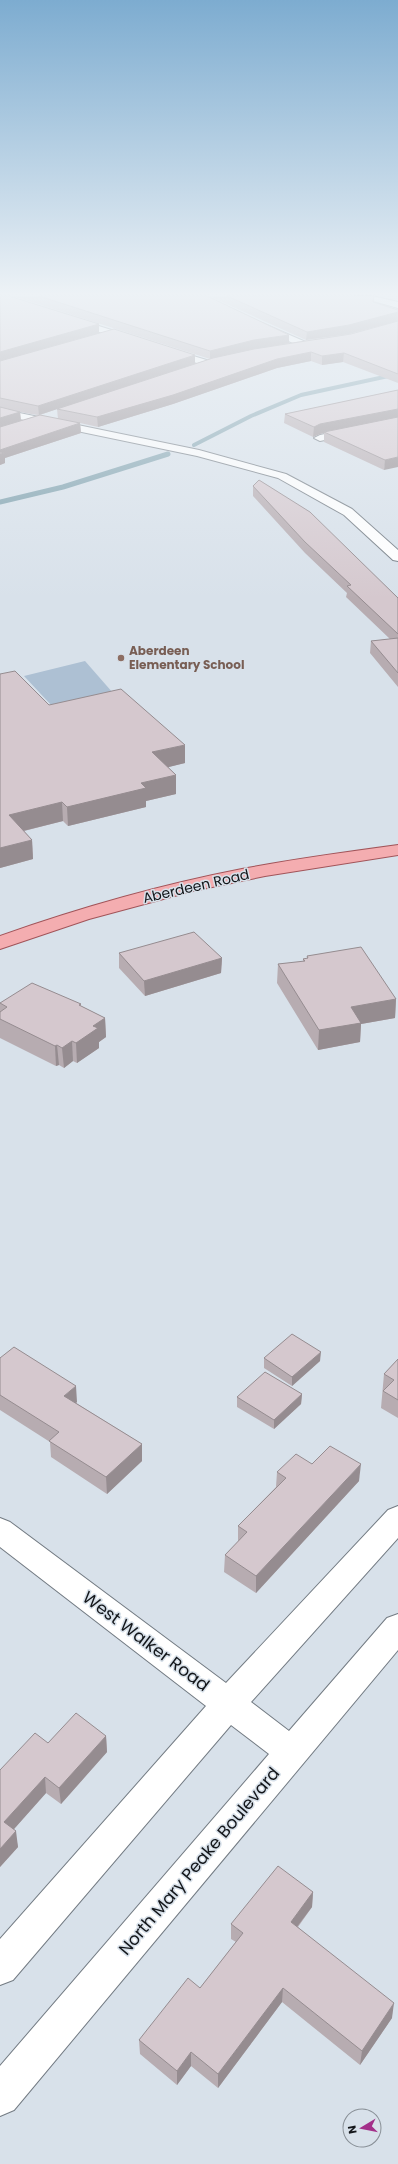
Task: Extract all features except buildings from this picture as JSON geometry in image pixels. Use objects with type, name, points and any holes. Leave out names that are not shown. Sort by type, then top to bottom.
[{"type":"main road","name":"Aberdeen Road","points":[[0,943],[121,903],[222,879],[398,850]]},
{"type":"street","points":[[0,412],[199,453],[282,476],[348,512],[398,557]]},
{"type":"street","points":[[20,427],[60,414]]},
{"type":"street","points":[[320,438],[398,422]]},
{"type":"street","points":[[0,1967],[228,1703],[398,1518]]},
{"type":"street","name":"West Walker Road","points":[[0,1530],[292,1752]]},
{"type":"street","name":"North Mary Peake Boulevard","points":[[0,2096],[398,1627]]},
{"type":"shaded area","points":[[85,661],[113,693],[53,707],[24,676]]},
{"type":"waterway","points":[[194,445],[251,416],[296,397]]},
{"type":"waterway","points":[[0,502],[63,487],[168,454]]},
{"type":"place","name":"Aberdeen Elementary School","points":[[121,658]]}]
